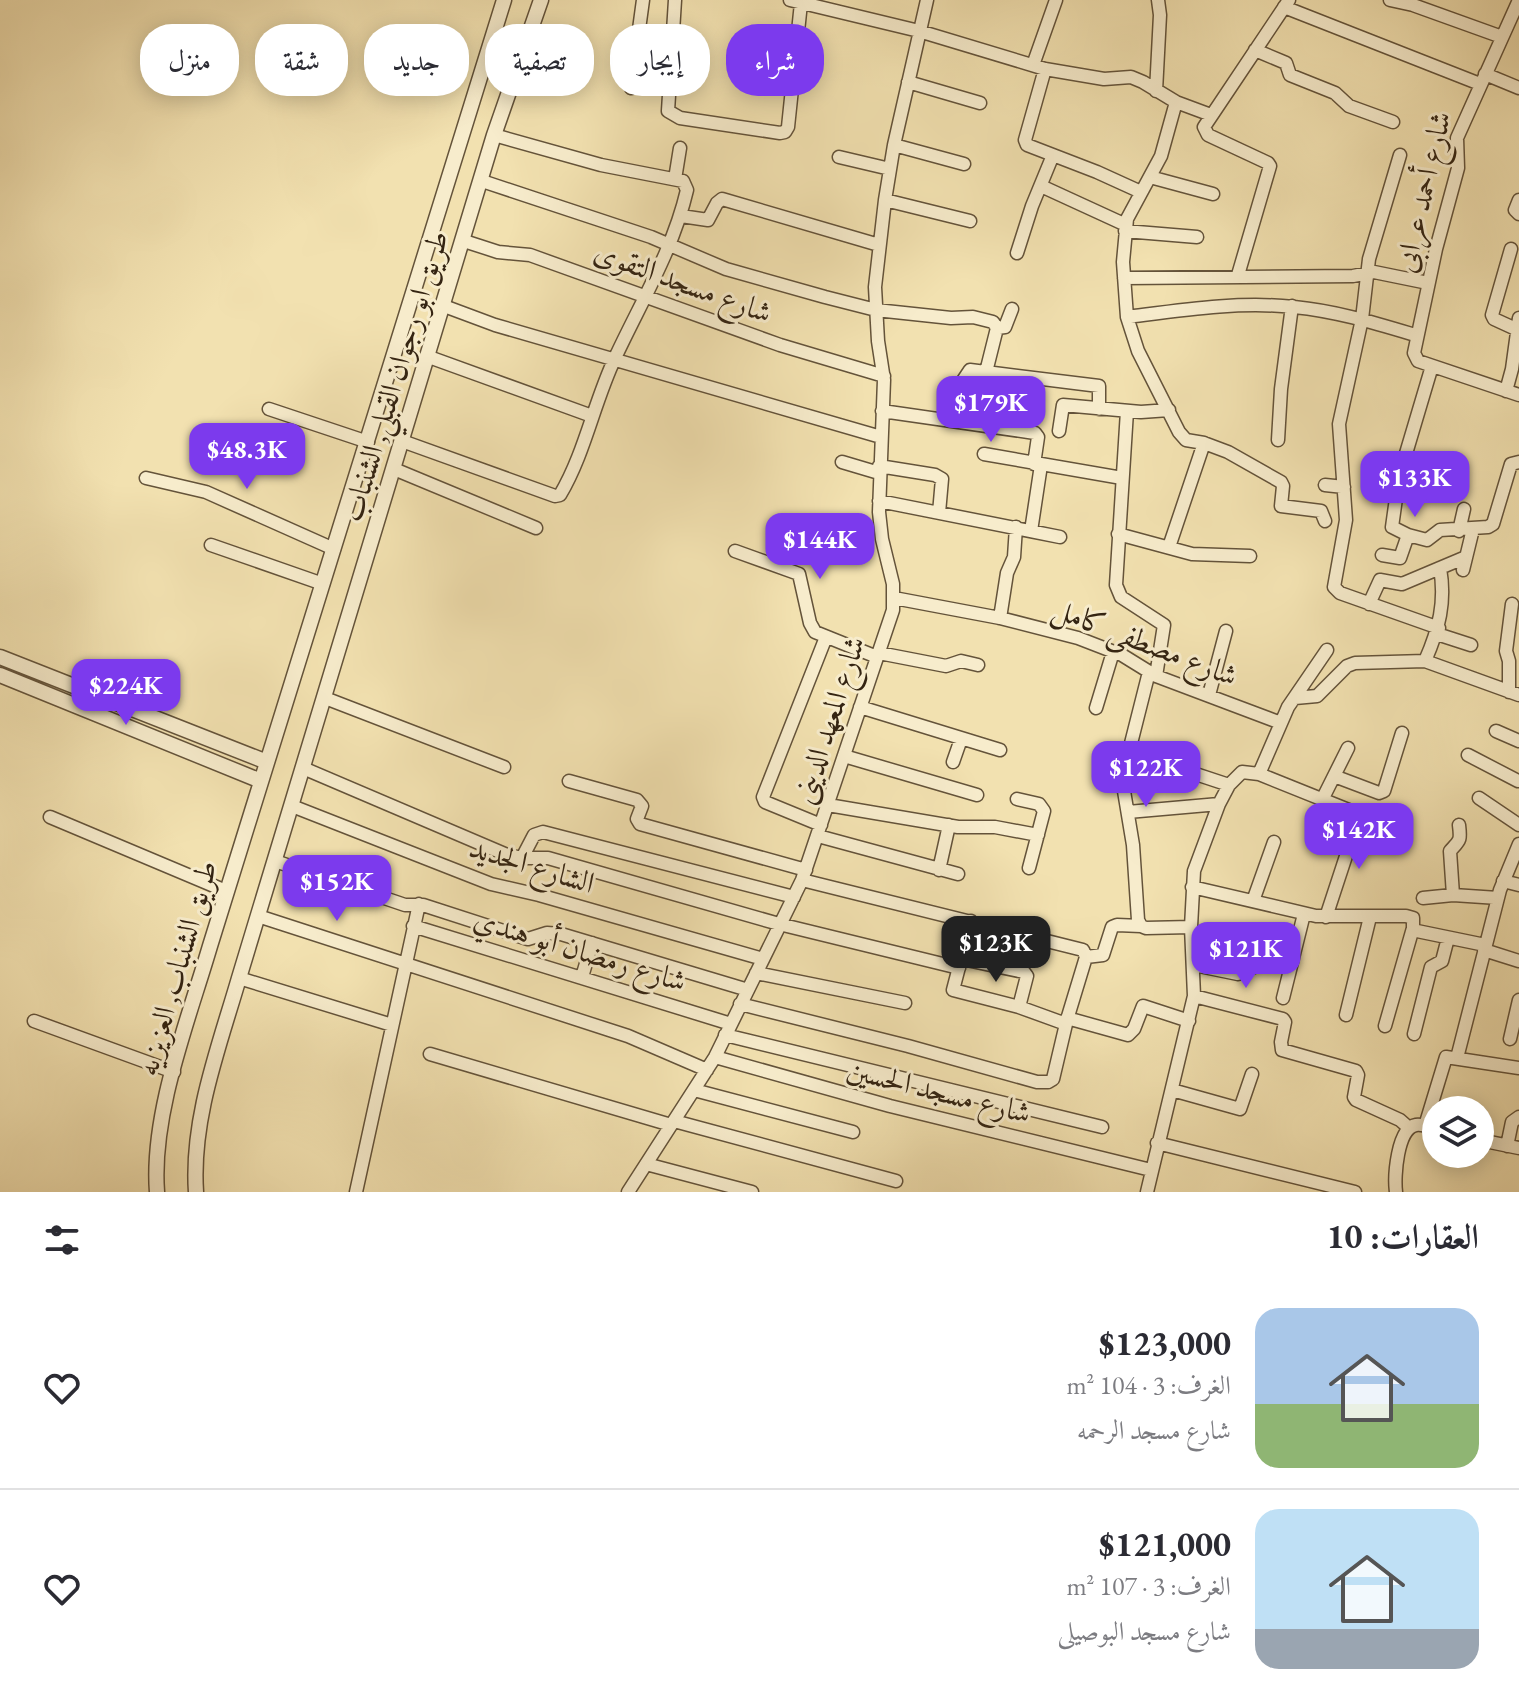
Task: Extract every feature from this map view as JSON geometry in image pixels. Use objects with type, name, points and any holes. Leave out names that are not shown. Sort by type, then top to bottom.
[{"type":"street","name":"طريق ابو رجوان القبلي, الشنباب","points":[[267,762],[504,0]]},
{"type":"street","name":"طريق ابو رجوان القبلي, الشنباب","points":[[303,768],[494,135],[541,0]]},
{"type":"street","points":[[640,24],[643,0]]},
{"type":"street","points":[[675,0],[668,111],[680,118],[785,132],[788,127],[793,1],[919,31],[1039,67],[1104,79],[1131,77],[1176,102],[1211,115]]},
{"type":"street","name":"شارع المعهد الدينى","points":[[629,1192],[715,1057],[804,875],[893,610],[893,584],[882,539],[879,501],[884,376],[876,310],[879,245],[894,145],[927,0]]},
{"type":"street","points":[[1056,0],[1039,67],[1025,143],[1141,192]]},
{"type":"street","points":[[1156,91],[1160,36],[1158,0]]},
{"type":"street","points":[[1390,0],[1413,5],[1502,37]]},
{"type":"street","name":"شارع أحمد عرابى","points":[[1432,366],[1414,358],[1415,335],[1458,168],[1457,138],[1519,0]]},
{"type":"street","points":[[1238,275],[1270,166],[1205,133],[1204,127],[1287,4],[1482,79],[1519,88]]},
{"type":"street","points":[[1255,50],[1286,63],[1290,75],[1335,93],[1349,106],[1393,122]]},
{"type":"street","points":[[908,82],[980,103]]},
{"type":"street","points":[[1176,102],[1170,129],[1125,228],[1127,317],[1138,351],[1159,397],[1186,440],[1228,452],[1281,482],[1280,502],[1283,507],[1321,511],[1325,521]]},
{"type":"street","points":[[402,441],[555,496],[560,495],[614,359],[647,297],[681,216],[687,186],[683,181],[601,165],[494,135]]},
{"type":"street","points":[[894,145],[964,164]]},
{"type":"street","points":[[675,179],[680,148]]},
{"type":"street","points":[[1017,253],[1053,155]]},
{"type":"street","points":[[1400,155],[1369,259],[1362,319],[1339,424],[1345,529],[1334,587],[1340,593],[1471,645]]},
{"type":"street","points":[[839,157],[890,169]]},
{"type":"street","points":[[1150,177],[1213,194]]},
{"type":"street","points":[[482,181],[651,237],[726,269],[876,310],[951,318],[973,317],[993,322],[997,328],[986,372]]},
{"type":"street","points":[[1041,186],[1125,228],[1197,237]]},
{"type":"street","points":[[681,216],[708,220],[722,199],[879,245]]},
{"type":"street","points":[[885,200],[970,221]]},
{"type":"street","name":"شارع مسجد التقوى","points":[[464,241],[498,252],[530,255],[780,345],[884,376]]},
{"type":"street","points":[[1506,391],[1518,324],[1494,319],[1492,315],[1511,249]]},
{"type":"street","points":[[1124,278],[1353,276],[1369,272],[1428,283]]},
{"type":"street","points":[[444,306],[495,325],[881,437]]},
{"type":"street","points":[[1127,317],[1208,307],[1292,306],[1362,319],[1415,335]]},
{"type":"street","points":[[1278,440],[1292,306]]},
{"type":"street","points":[[997,328],[1005,327],[1012,309]]},
{"type":"street","points":[[429,357],[592,416]]},
{"type":"street","points":[[1519,395],[1432,366],[1399,477],[1392,522],[1394,530],[1427,540],[1440,530],[1484,529],[1493,524],[1511,464],[1519,462]]},
{"type":"street","points":[[953,420],[966,374],[970,370],[1099,386],[1099,409]]},
{"type":"street","points":[[1059,431],[1061,406],[1127,411],[1169,410]]},
{"type":"street","points":[[269,409],[368,442]]},
{"type":"street","points":[[882,411],[1035,433],[1038,437],[1038,465],[1031,531]]},
{"type":"street","points":[[1127,411],[1117,592],[1164,625],[1122,779],[1141,926]]},
{"type":"street","points":[[1169,547],[1204,443]]},
{"type":"street","points":[[984,454],[1122,478]]},
{"type":"street","points":[[842,462],[935,475],[942,479],[939,513]]},
{"type":"street","points":[[394,469],[536,528]]},
{"type":"street","points":[[146,478],[206,492],[334,549]]},
{"type":"street","points":[[1325,485],[1344,487]]},
{"type":"street","points":[[879,501],[1060,537]]},
{"type":"street","points":[[1459,531],[1464,509]]},
{"type":"street","points":[[1000,618],[1007,573],[1014,557],[1016,527]]},
{"type":"street","points":[[1463,570],[1473,529]]},
{"type":"street","points":[[1118,534],[1207,556],[1250,556]]},
{"type":"street","points":[[1382,555],[1400,558],[1408,535]]},
{"type":"street","points":[[211,545],[323,584]]},
{"type":"street","points":[[735,551],[799,574],[810,623],[815,632],[878,655],[946,666],[961,661],[978,665]]},
{"type":"street","points":[[1369,604],[1380,580],[1402,584],[1466,557]]},
{"type":"street","points":[[1425,661],[1438,631],[1443,605],[1440,568]]},
{"type":"street","name":"شارع مصطفى كامل","points":[[894,598],[1055,631],[1113,652],[1153,674],[1281,723]]},
{"type":"street","points":[[1295,698],[1317,696],[1347,666],[1355,663],[1425,661],[1514,694],[1506,651],[1512,604]]},
{"type":"street","points":[[1209,695],[1226,631]]},
{"type":"street","points":[[826,637],[763,793],[765,802],[820,831],[958,874]]},
{"type":"street","points":[[1259,774],[1281,723],[1327,650]]},
{"type":"street","points":[[1096,708],[1113,652]]},
{"type":"street","points":[[0,657],[267,762]]},
{"type":"street","points":[[0,675],[261,781]]},
{"type":"street","points":[[325,698],[504,767]]},
{"type":"street","points":[[860,707],[1000,750]]},
{"type":"street","points":[[1496,731],[1519,741]]},
{"type":"street","points":[[1334,776],[1379,793],[1384,791],[1402,733]]},
{"type":"street","points":[[953,762],[961,739]]},
{"type":"street","points":[[1322,800],[1348,748]]},
{"type":"street","points":[[1129,752],[1229,785]]},
{"type":"street","points":[[1468,755],[1519,780]]},
{"type":"street","points":[[844,756],[977,795]]},
{"type":"street","name":"طريق الشنباب, العزيزيه","points":[[157,1192],[160,1127],[174,1072],[267,762]]},
{"type":"street","points":[[303,768],[507,855],[548,858],[779,924],[961,964],[1026,973],[1019,1007]]},
{"type":"street","name":"طريق الشنباب, العزيزيه","points":[[196,1192],[195,1162],[201,1120],[239,978],[303,768]]},
{"type":"street","points":[[1147,1192],[1194,996],[1192,887],[1198,857],[1229,785],[1242,772],[1259,774],[1386,825],[1389,832],[1400,835]]},
{"type":"street","points":[[569,781],[637,800],[642,806],[637,819],[640,824],[804,875],[1083,950],[1086,957],[1066,1021],[1055,1073],[1048,1082],[1037,1082],[740,1004]]},
{"type":"street","points":[[1479,798],[1519,825]]},
{"type":"street","points":[[1017,799],[1039,804],[1044,811],[1029,868]]},
{"type":"street","points":[[1128,812],[1219,804]]},
{"type":"street","points":[[828,805],[949,825],[995,827],[1038,835]]},
{"type":"street","name":"الشارع الجديد","points":[[292,806],[491,884],[763,959]]},
{"type":"street","points":[[50,817],[226,891]]},
{"type":"street","points":[[1326,917],[1347,853],[1357,845],[1368,818]]},
{"type":"street","points":[[939,870],[949,825]]},
{"type":"street","points":[[1453,895],[1450,851],[1460,839],[1459,825]]},
{"type":"street","points":[[522,858],[534,835],[543,832],[794,897]]},
{"type":"street","points":[[1253,901],[1274,842]]},
{"type":"street","points":[[1457,1058],[1498,898],[1519,844]]},
{"type":"street","points":[[275,861],[405,905],[419,904],[528,939],[553,933],[748,990]]},
{"type":"street","points":[[1503,881],[1519,885]]},
{"type":"street","points":[[1192,887],[1326,917],[1410,916],[1414,921],[1413,928],[1385,1026]]},
{"type":"street","points":[[1423,898],[1453,895],[1498,898]]},
{"type":"street","points":[[356,1192],[419,904]]},
{"type":"street","points":[[1283,998],[1304,914]]},
{"type":"street","points":[[258,916],[628,1036],[707,1070]]},
{"type":"street","points":[[1346,1015],[1370,917]]},
{"type":"street","points":[[971,921],[955,992],[1128,1035],[1134,1029],[1143,1006],[1189,1021]]},
{"type":"street","points":[[1086,957],[1103,955],[1112,927],[1117,925],[1191,927]]},
{"type":"street","name":"شارع رمضان أبو هندي","points":[[413,926],[582,977],[728,1030],[1102,1127]]},
{"type":"street","points":[[1413,928],[1519,961]]},
{"type":"street","points":[[998,967],[1007,931]]},
{"type":"street","points":[[1414,1034],[1431,967],[1442,961],[1448,938]]},
{"type":"street","points":[[1194,965],[1238,974],[1244,968],[1254,967],[1264,945],[1241,939]]},
{"type":"street","points":[[582,977],[592,943]]},
{"type":"street","points":[[756,973],[905,1003]]},
{"type":"street","points":[[239,978],[392,1025]]},
{"type":"street","points":[[1194,996],[1283,1019],[1282,1050],[1356,1071],[1356,1100],[1400,1120],[1409,1128]]},
{"type":"street","points":[[1510,1039],[1519,1000]]},
{"type":"street","points":[[34,1021],[174,1072]]},
{"type":"street","points":[[430,1054],[672,1123],[896,1181]]},
{"type":"street","points":[[1437,1096],[1444,1059],[1449,1056],[1519,1068]]},
{"type":"street","name":"شارع مسجد الحسين","points":[[715,1057],[890,1106],[1151,1170]]},
{"type":"street","points":[[1172,1090],[1240,1109],[1252,1074]]},
{"type":"street","points":[[694,1090],[853,1132]]},
{"type":"street","points":[[1513,1147],[1512,1122],[1519,1117]]},
{"type":"street","points":[[1396,1192],[1398,1155],[1409,1128],[1422,1126]]},
{"type":"street","points":[[1157,1143],[1355,1192]]},
{"type":"street","points":[[646,1164],[752,1192]]}]
